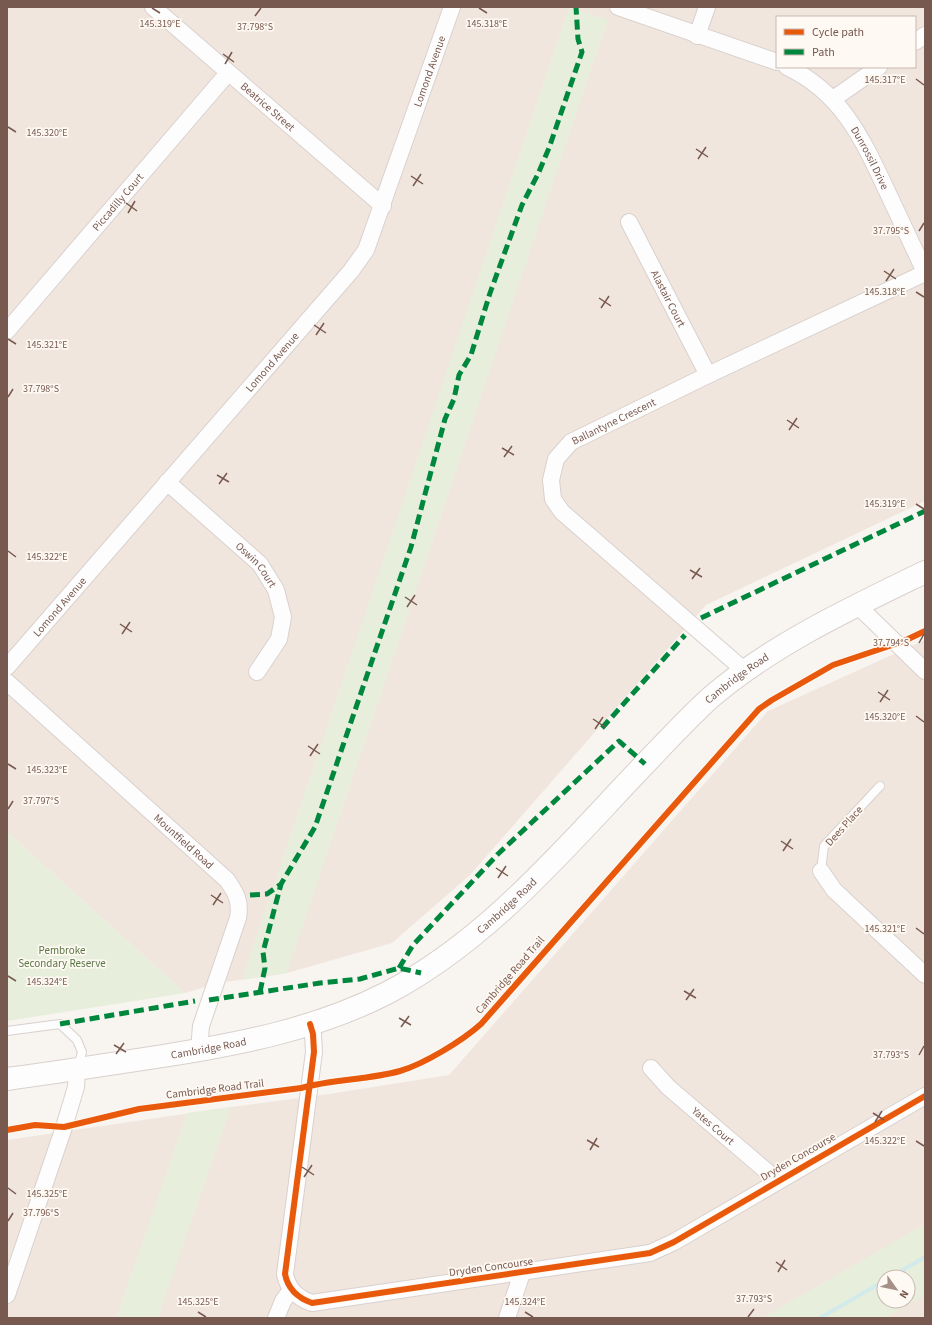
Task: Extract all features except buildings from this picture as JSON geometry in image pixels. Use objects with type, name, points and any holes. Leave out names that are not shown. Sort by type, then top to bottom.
[{"type":"main road","name":"Cambridge Road","points":[[7,1079],[77,1070],[200,1050],[286,1032],[365,1003],[405,983],[436,963],[486,925],[534,880],[675,732],[710,699],[744,671],[857,605],[925,572]]},
{"type":"street","name":"Beatrice Street","points":[[153,7],[228,74],[383,206]]},
{"type":"street","name":"Lomond Avenue","points":[[7,667],[351,271],[366,250],[383,206],[452,7]]},
{"type":"street","points":[[618,7],[697,36],[766,57],[776,62]]},
{"type":"street","points":[[697,36],[707,7]]},
{"type":"street","points":[[916,41],[925,35]]},
{"type":"street","name":"Dunrossil Drive","points":[[789,68],[806,77],[833,99],[852,123],[866,148],[925,272]]},
{"type":"street","points":[[833,99],[878,68]]},
{"type":"street","name":"Piccadilly Court","points":[[7,331],[228,74]]},
{"type":"street","name":"Alastair Court","points":[[630,222],[708,375]]},
{"type":"street","name":"Ballantyne Crescent","points":[[744,671],[568,517],[553,498],[551,480],[556,459],[571,442],[925,272]]},
{"type":"street","name":"Oswin Court","points":[[167,482],[260,564],[276,590],[283,617],[279,639],[257,672]]},
{"type":"street","points":[[857,605],[925,671]]},
{"type":"street","name":"Mountfield Road","points":[[7,682],[227,880],[238,896],[240,906],[238,918],[201,1026],[200,1050]]},
{"type":"street","points":[[821,871],[834,890],[925,975]]},
{"type":"street","points":[[276,1318],[283,1301],[291,1290],[286,1282],[285,1267],[314,1052],[313,1034],[310,1024]]},
{"type":"street","name":"Yates Court","points":[[651,1068],[668,1087],[778,1181]]},
{"type":"street","points":[[7,1295],[64,1127],[76,1087],[77,1070]]},
{"type":"street","name":"Dryden Concourse","points":[[291,1290],[304,1300],[312,1303],[322,1302],[650,1253],[674,1242],[925,1096]]},
{"type":"street","points":[[506,1318],[522,1273]]},
{"type":"lane","name":"Dees Place","points":[[821,871],[824,846],[880,786]]},
{"type":"lane","points":[[7,1031],[60,1024],[77,1040],[82,1052],[77,1070]]},
{"type":"shaded area","points":[[7,7],[925,7],[925,501],[706,605],[470,875],[392,943],[287,973],[219,983],[185,993],[7,832]]},
{"type":"shaded area","points":[[925,640],[925,1318],[7,1318],[7,1140],[329,1094],[449,1075],[768,711]]},
{"type":"green space","points":[[569,7],[608,20],[287,973],[242,980]]},
{"type":"green space","name":"Pembroke Secondary Reserve","points":[[7,832],[185,993],[7,1021]]},
{"type":"green space","points":[[231,1107],[158,1318],[116,1318],[187,1113]]},
{"type":"green space","points":[[925,1224],[925,1295],[916,1300],[916,1269],[876,1269],[876,1309],[901,1309],[885,1318],[762,1318]]},
{"type":"waterway","points":[[905,1269],[925,1257]]},
{"type":"waterway","points":[[820,1318],[876,1286]]},
{"type":"marked path","points":[[250,895],[267,894],[281,884],[315,827],[411,547],[445,419],[454,399],[459,375],[471,355],[490,293],[522,205],[549,148],[582,52],[578,39],[576,7]]},
{"type":"marked path","points":[[701,618],[925,511]]},
{"type":"marked path","points":[[602,728],[685,635]]},
{"type":"marked path","points":[[399,968],[413,945],[498,854],[619,741],[645,764]]},
{"type":"marked path","points":[[260,992],[265,968],[263,952],[281,884]]},
{"type":"marked path","points":[[209,1000],[320,983],[360,979],[399,968],[421,973]]},
{"type":"marked path","points":[[60,1024],[195,1001]]},
{"type":"cycle path","name":"Cambridge Road Trail","points":[[7,1130],[35,1125],[64,1127],[139,1109],[301,1088],[388,1074],[410,1068],[431,1058],[464,1038],[481,1024],[759,709],[833,665],[904,641],[925,631]]},
{"type":"cycle path","points":[[310,1024],[313,1034],[314,1052],[285,1274],[286,1280],[294,1293],[302,1299],[312,1303],[650,1253],[674,1242],[925,1096]]}]
